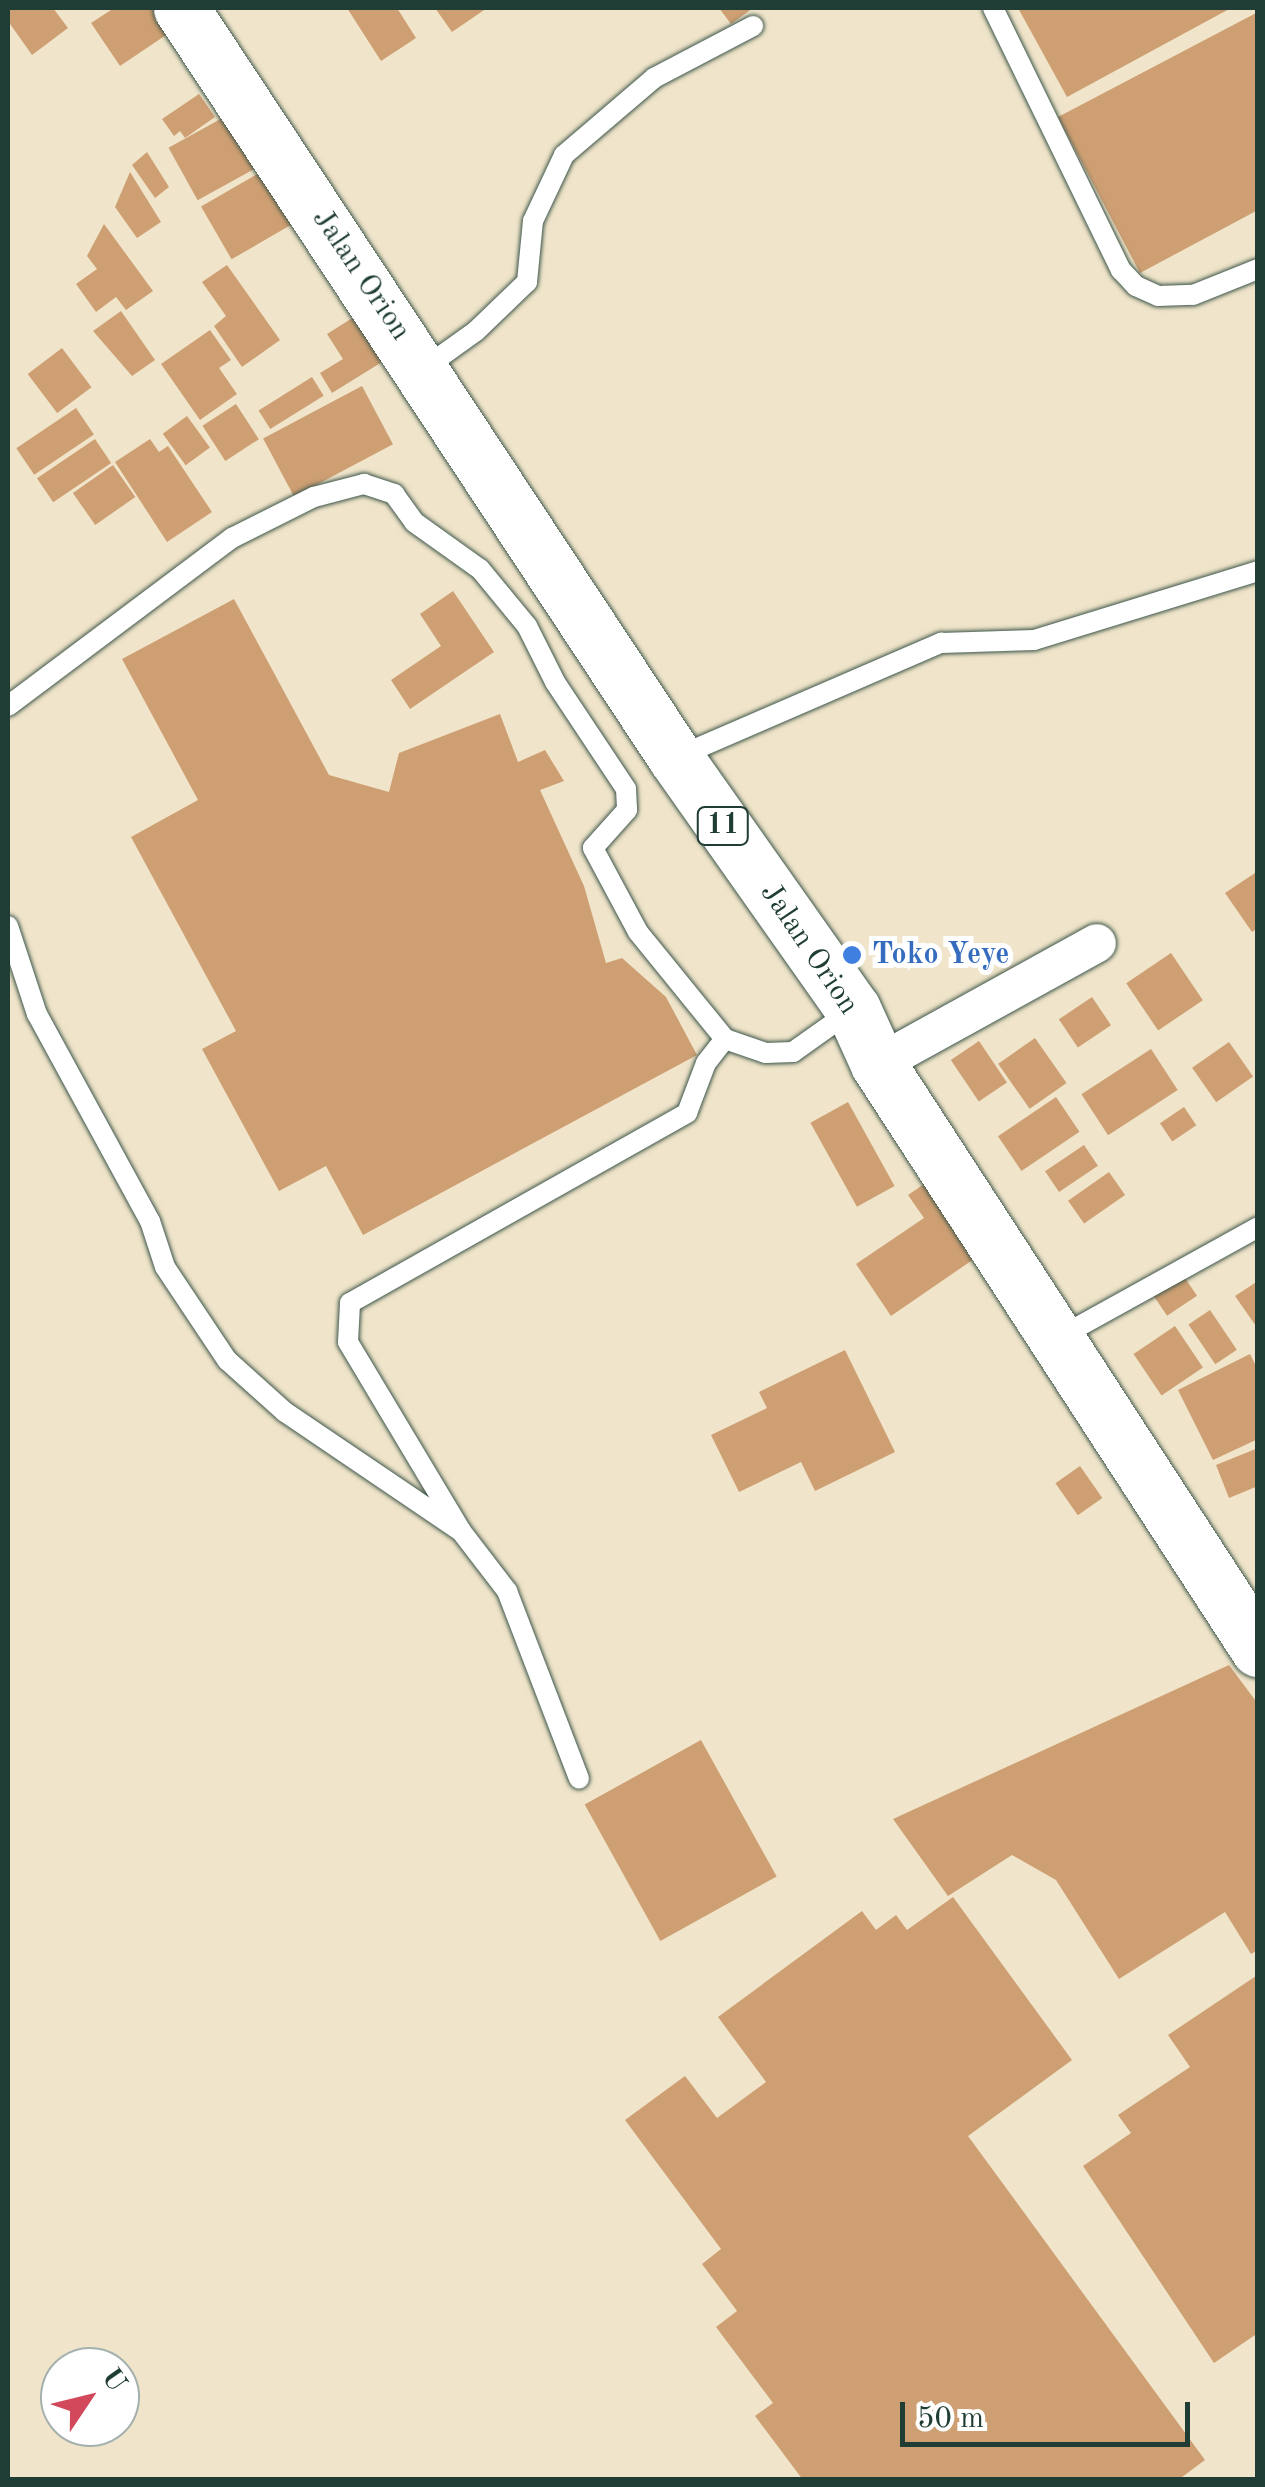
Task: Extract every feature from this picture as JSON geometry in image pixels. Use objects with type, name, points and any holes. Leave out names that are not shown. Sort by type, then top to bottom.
[{"type":"highway","name":"Jalan Orion","points":[[182,8],[423,368],[675,758],[853,1009],[878,1064],[1258,1649]]},
{"type":"street","points":[[878,1064],[1097,943]]},
{"type":"lane","points":[[993,8],[1121,270],[1136,286],[1158,296],[1193,295],[1258,269]]},
{"type":"lane","points":[[423,368],[476,332],[527,282],[533,221],[564,155],[654,78],[753,26]]},
{"type":"lane","points":[[8,706],[232,538],[314,496],[364,484],[394,494],[414,522],[480,570],[527,626],[555,682],[626,789],[627,810],[593,848],[638,932],[726,1039],[766,1053],[793,1052],[853,1009]]},
{"type":"lane","points":[[675,758],[941,643],[1034,640],[1258,571]]},
{"type":"lane","points":[[8,926],[36,1014],[150,1221],[165,1267],[216,1344],[285,1412],[461,1531]]},
{"type":"lane","points":[[579,1778],[507,1592],[461,1531],[348,1342],[350,1303],[687,1112],[706,1063],[726,1039]]},
{"type":"lane","points":[[1057,1338],[1258,1228]]},
{"type":"building","points":[[8,8],[53,8],[68,28],[32,55],[8,21]]},
{"type":"building","points":[[114,8],[161,8],[175,29],[120,66],[91,23]]},
{"type":"building","points":[[347,8],[397,8],[416,38],[381,61]]},
{"type":"building","points":[[435,8],[487,8],[452,32]]},
{"type":"building","points":[[719,8],[753,8],[731,24]]},
{"type":"building","points":[[1018,8],[1231,8],[1067,97]]},
{"type":"building","points":[[1258,12],[1258,210],[1140,273],[1058,117]]},
{"type":"building","points":[[199,94],[215,117],[185,138],[180,131],[174,136],[162,119]]},
{"type":"building","points":[[235,111],[264,163],[198,200],[169,148]]},
{"type":"building","points":[[147,152],[169,187],[155,198],[132,165]]},
{"type":"building","points":[[266,169],[296,222],[232,259],[201,206]]},
{"type":"building","points":[[130,172],[161,222],[137,238],[115,207]]},
{"type":"building","points":[[104,224],[153,291],[126,310],[116,297],[96,312],[76,284],[97,269],[87,256]]},
{"type":"building","points":[[227,265],[280,340],[242,367],[214,326],[226,316],[202,282]]},
{"type":"building","points":[[121,311],[155,360],[132,376],[93,331]]},
{"type":"building","points":[[354,317],[382,362],[332,393],[320,373],[343,359],[327,334]]},
{"type":"building","points":[[210,330],[231,360],[219,368],[237,394],[200,420],[161,364]]},
{"type":"building","points":[[62,348],[91,387],[57,413],[28,374]]},
{"type":"building","points":[[312,377],[324,396],[270,429],[259,410]]},
{"type":"building","points":[[362,386],[393,444],[294,497],[263,439]]},
{"type":"building","points":[[236,404],[259,439],[225,461],[202,426]]},
{"type":"building","points":[[76,408],[94,435],[34,475],[16,448]]},
{"type":"building","points":[[187,416],[210,448],[186,465],[163,434]]},
{"type":"building","points":[[95,439],[111,463],[53,502],[37,478]]},
{"type":"building","points":[[150,439],[159,452],[168,446],[212,512],[167,542],[115,462]]},
{"type":"building","points":[[113,465],[135,497],[95,525],[73,493]]},
{"type":"building","points":[[453,591],[494,652],[410,709],[391,680],[441,646],[420,614]]},
{"type":"building","points":[[234,599],[329,775],[389,792],[399,753],[500,714],[518,762],[545,750],[564,781],[540,790],[584,886],[606,963],[622,958],[666,997],[697,1055],[363,1235],[326,1166],[279,1191],[202,1049],[236,1031],[131,837],[198,800],[122,659]]},
{"type":"building","points":[[1258,871],[1258,928],[1252,932],[1225,893]]},
{"type":"building","points":[[1171,953],[1203,1000],[1158,1030],[1126,983]]},
{"type":"building","points":[[1092,997],[1111,1025],[1078,1048],[1059,1019]]},
{"type":"building","points":[[1035,1038],[1067,1083],[1030,1109],[998,1064]]},
{"type":"building","points":[[979,1041],[1007,1082],[979,1101],[951,1060]]},
{"type":"building","points":[[1229,1042],[1253,1076],[1216,1102],[1192,1068]]},
{"type":"building","points":[[1151,1049],[1178,1090],[1108,1135],[1081,1094]]},
{"type":"building","points":[[1056,1097],[1079,1132],[1021,1171],[998,1136]]},
{"type":"building","points":[[848,1102],[895,1186],[857,1207],[810,1123]]},
{"type":"building","points":[[1184,1107],[1196,1125],[1172,1141],[1160,1123]]},
{"type":"building","points":[[1084,1145],[1098,1166],[1059,1192],[1045,1171]]},
{"type":"building","points":[[1109,1172],[1125,1195],[1084,1224],[1068,1201]]},
{"type":"building","points":[[936,1176],[987,1250],[891,1316],[856,1264],[924,1218],[908,1195]]},
{"type":"building","points":[[1183,1275],[1197,1296],[1167,1316],[1153,1295]]},
{"type":"building","points":[[1258,1281],[1258,1329],[1235,1296]]},
{"type":"building","points":[[1210,1310],[1237,1350],[1215,1364],[1188,1325]]},
{"type":"building","points":[[1175,1326],[1203,1367],[1162,1395],[1134,1354]]},
{"type":"building","points":[[845,1350],[895,1452],[815,1491],[801,1462],[739,1492],[711,1435],[767,1408],[759,1392]]},
{"type":"building","points":[[1250,1354],[1258,1370],[1258,1439],[1213,1460],[1178,1390]]},
{"type":"building","points":[[1258,1448],[1258,1486],[1229,1498],[1216,1465]]},
{"type":"building","points":[[1080,1466],[1102,1498],[1078,1515],[1055,1483]]},
{"type":"building","points":[[1229,1665],[1258,1704],[1258,1950],[1251,1954],[1225,1912],[1119,1979],[1056,1880],[1012,1855],[948,1896],[893,1819]]},
{"type":"building","points":[[701,1740],[777,1876],[660,1941],[585,1804]]},
{"type":"building","points":[[953,1897],[1072,2060],[968,2136],[1205,2460],[1178,2480],[803,2480],[755,2416],[773,2403],[716,2327],[737,2311],[702,2264],[721,2249],[625,2120],[685,2076],[717,2118],[766,2082],[718,2017],[862,1911],[876,1930],[896,1915],[907,1930]]},
{"type":"building","points":[[1256,1976],[1258,2333],[1214,2363],[1083,2166],[1131,2133],[1118,2115],[1190,2067],[1168,2035]]},
{"type":"place","name":"Toko Yeye","points":[[852,955]]}]
